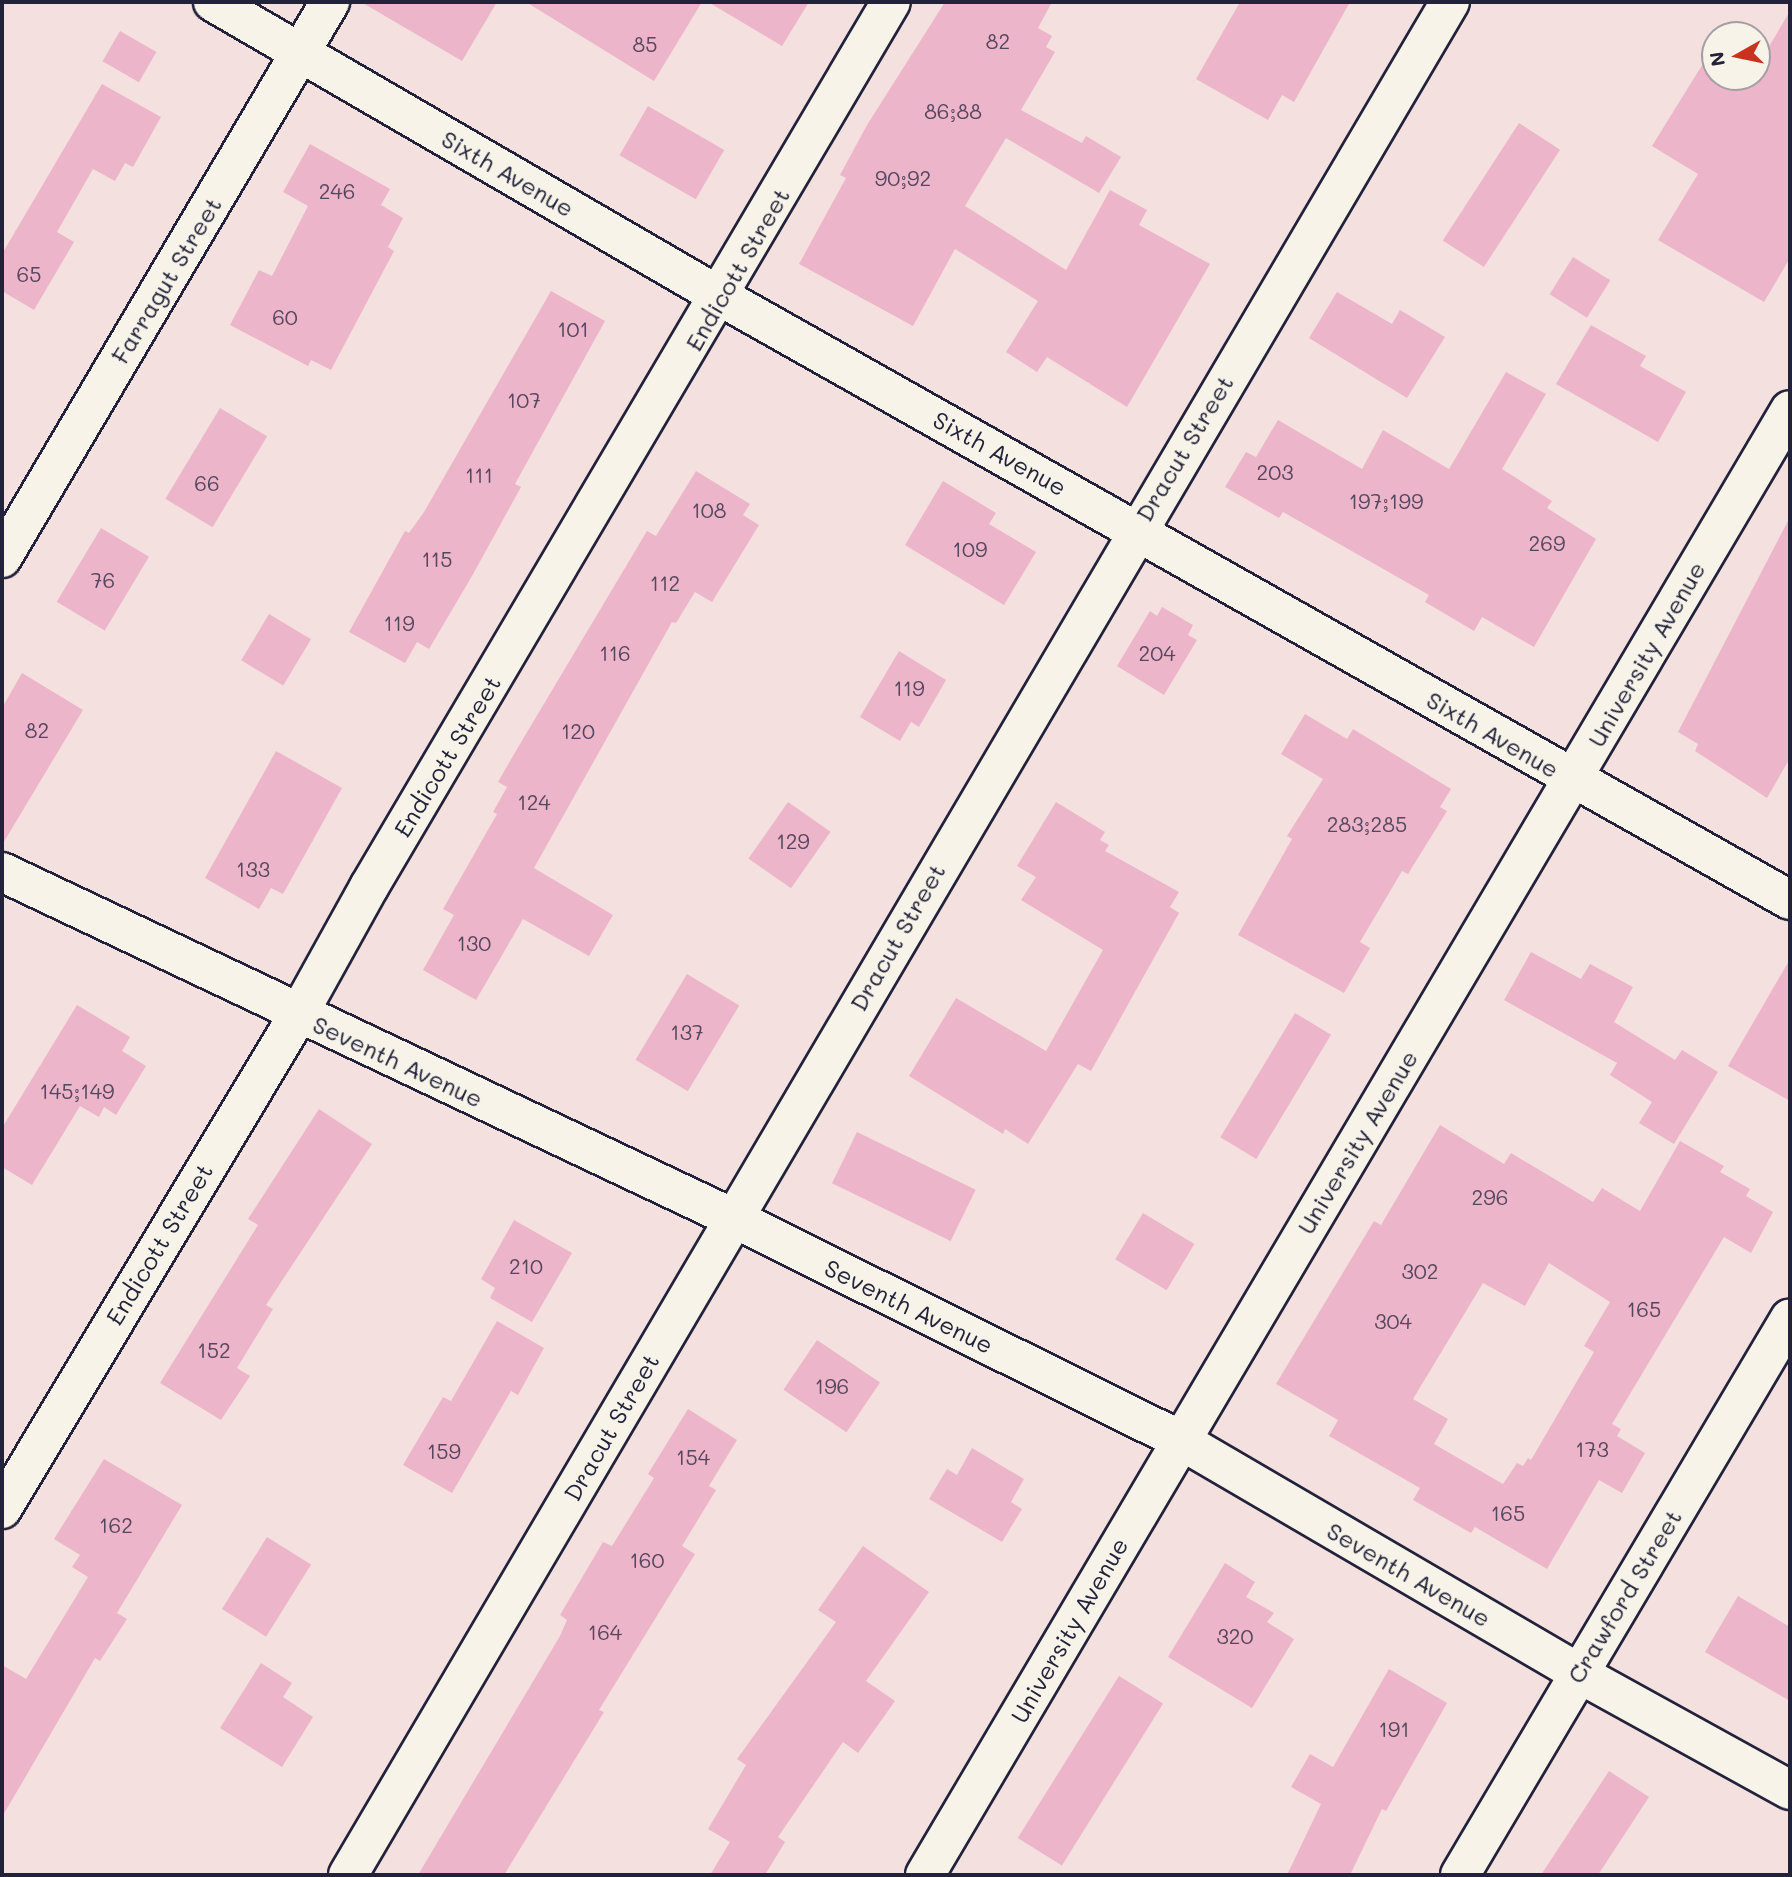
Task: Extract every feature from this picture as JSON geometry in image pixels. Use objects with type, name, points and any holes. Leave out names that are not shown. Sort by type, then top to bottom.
[{"type":"street","name":"Sixth Avenue","points":[[214,2],[721,297],[1136,529],[1572,780],[1790,900]]},
{"type":"street","name":"Farragut Street","points":[[2,558],[330,2]]},
{"type":"street","name":"Endicott Street","points":[[2,1509],[298,1015],[369,887],[721,297],[891,2]]},
{"type":"street","name":"Dracut Street","points":[[348,1875],[1136,529],[1450,2]]},
{"type":"street","name":"University Avenue","points":[[925,1875],[1790,410]]},
{"type":"street","name":"Seventh Avenue","points":[[2,872],[298,1015],[733,1218],[1180,1440],[1578,1673],[1790,1790]]},
{"type":"street","name":"Crawford Street","points":[[1460,1875],[1790,1318]]},
{"type":"building","points":[[361,2],[497,2],[462,61]]},
{"type":"building","points":[[526,2],[702,2],[654,81]]},
{"type":"building","points":[[708,2],[809,2],[782,46]]},
{"type":"building","points":[[945,2],[1052,2],[1038,28],[1052,36],[1046,47],[1055,52],[1021,110],[1082,143],[1086,136],[1121,157],[1099,193],[1006,138],[965,206],[1066,270],[1110,190],[1147,210],[1139,225],[1210,264],[1127,407],[1047,357],[1037,372],[1006,352],[1038,301],[955,249],[913,326],[799,264],[846,178],[840,175],[867,125]]},
{"type":"building","points":[[1240,2],[1350,2],[1294,102],[1282,95],[1268,120],[1196,79]]},
{"type":"building","points":[[1790,11],[1790,258],[1764,302],[1658,240],[1698,174],[1652,146],[1701,67],[1701,91],[1771,91],[1771,43]]},
{"type":"building","points":[[120,31],[156,52],[139,82],[102,61]]},
{"type":"building","points":[[102,84],[161,117],[133,167],[125,163],[115,181],[93,169],[57,232],[74,242],[34,310],[2,291],[2,254]]},
{"type":"building","points":[[648,106],[724,150],[696,199],[620,155]]},
{"type":"building","points":[[1519,123],[1560,150],[1484,267],[1443,240]]},
{"type":"building","points":[[310,144],[390,189],[381,205],[403,218],[388,247],[394,251],[331,370],[311,360],[308,366],[230,325],[259,270],[272,276],[308,206],[283,192]]},
{"type":"building","points":[[1573,257],[1610,280],[1587,318],[1550,294]]},
{"type":"building","points":[[551,291],[605,321],[515,484],[521,487],[472,576],[429,649],[417,642],[405,663],[349,632],[405,531],[409,533],[424,512]]},
{"type":"building","points":[[1337,292],[1392,324],[1400,310],[1445,337],[1407,398],[1309,338]]},
{"type":"building","points":[[1591,325],[1646,356],[1640,366],[1686,392],[1658,442],[1556,384]]},
{"type":"building","points":[[1506,372],[1546,394],[1502,469],[1552,501],[1547,508],[1596,539],[1534,647],[1482,617],[1474,631],[1425,602],[1429,595],[1283,512],[1279,518],[1225,487],[1246,452],[1256,457],[1278,420],[1362,469],[1383,430],[1449,469]]},
{"type":"building","points":[[220,408],[267,436],[213,527],[165,499]]},
{"type":"building","points":[[696,471],[750,504],[743,515],[759,525],[712,602],[695,592],[676,623],[672,622],[534,868],[613,915],[589,956],[523,919],[476,1000],[423,970],[454,915],[443,909],[497,814],[493,812],[507,787],[498,782],[517,749],[647,531],[656,536]]},
{"type":"building","points":[[943,481],[996,513],[989,524],[1036,552],[1004,605],[905,545]]},
{"type":"building","points":[[1790,517],[1790,758],[1767,798],[1695,751],[1698,744],[1678,732]]},
{"type":"building","points":[[101,528],[149,557],[105,631],[57,602]]},
{"type":"building","points":[[1162,607],[1193,625],[1188,635],[1197,640],[1164,695],[1117,666],[1150,611],[1157,616]]},
{"type":"building","points":[[269,614],[311,639],[283,686],[241,660]]},
{"type":"building","points":[[899,651],[946,680],[919,727],[911,722],[900,741],[860,717]]},
{"type":"building","points":[[22,673],[83,710],[2,845],[2,708]]},
{"type":"building","points":[[1305,714],[1347,739],[1353,729],[1451,789],[1440,807],[1447,811],[1408,874],[1402,871],[1360,942],[1370,948],[1344,993],[1238,935],[1292,839],[1287,836],[1323,779],[1281,754]]},
{"type":"building","points":[[276,751],[342,788],[283,894],[271,888],[259,909],[205,878]]},
{"type":"building","points":[[788,802],[831,832],[791,888],[748,859]]},
{"type":"building","points":[[1056,802],[1105,832],[1100,840],[1109,845],[1105,851],[1179,892],[1170,907],[1179,913],[1091,1071],[1078,1064],[1028,1144],[1005,1129],[1003,1134],[909,1076],[956,998],[1046,1051],[1103,950],[1021,900],[1036,877],[1017,866]]},
{"type":"building","points":[[1531,952],[1581,979],[1590,964],[1633,987],[1614,1022],[1675,1060],[1682,1050],[1718,1072],[1674,1144],[1639,1123],[1652,1102],[1610,1075],[1617,1063],[1504,1000]]},
{"type":"building","points":[[1790,959],[1790,1101],[1728,1066]]},
{"type":"building","points":[[687,974],[739,1005],[688,1091],[635,1060]]},
{"type":"building","points":[[77,1005],[130,1037],[122,1051],[146,1066],[116,1115],[104,1107],[99,1117],[80,1106],[32,1185],[2,1167],[2,1128]]},
{"type":"building","points":[[1295,1013],[1331,1035],[1256,1159],[1220,1137]]},
{"type":"building","points":[[319,1109],[372,1144],[266,1305],[273,1309],[237,1368],[250,1376],[221,1420],[160,1383],[258,1225],[248,1219]]},
{"type":"building","points":[[1440,1125],[1504,1164],[1511,1153],[1593,1202],[1602,1188],[1640,1211],[1680,1141],[1724,1166],[1720,1172],[1750,1189],[1746,1196],[1773,1212],[1751,1253],[1724,1237],[1612,1424],[1621,1429],[1617,1436],[1645,1453],[1622,1493],[1599,1480],[1547,1569],[1475,1527],[1471,1533],[1413,1500],[1420,1488],[1329,1436],[1338,1420],[1276,1384],[1374,1221],[1381,1225]],"holes":[[[1549,1263],[1610,1302],[1584,1346],[1594,1352],[1531,1460],[1528,1458],[1523,1466],[1517,1463],[1503,1484],[1434,1444],[1448,1419],[1413,1399],[1483,1283],[1525,1306]]]},
{"type":"building","points":[[857,1132],[976,1190],[951,1241],[832,1183]]},
{"type":"building","points":[[1143,1213],[1194,1244],[1167,1290],[1115,1259]]},
{"type":"building","points":[[514,1220],[572,1253],[532,1322],[490,1298],[495,1288],[481,1279]]},
{"type":"building","points":[[497,1321],[544,1348],[518,1395],[511,1391],[452,1493],[403,1465],[443,1397],[451,1401]]},
{"type":"building","points":[[817,1340],[880,1382],[846,1432],[783,1390]]},
{"type":"building","points":[[688,1409],[737,1440],[709,1486],[716,1490],[682,1546],[695,1554],[599,1710],[604,1712],[504,1875],[418,1875],[560,1636],[567,1620],[560,1615],[603,1542],[612,1546],[654,1478],[648,1474]]},
{"type":"building","points":[[972,1448],[1024,1479],[1011,1502],[1022,1509],[1002,1542],[929,1499],[947,1469],[957,1475]]},
{"type":"building","points":[[104,1459],[182,1505],[117,1613],[127,1619],[100,1661],[95,1658],[2,1817],[2,1665],[26,1679],[88,1577],[72,1567],[80,1555],[54,1539]]},
{"type":"building","points":[[267,1537],[311,1565],[266,1637],[222,1609]]},
{"type":"building","points":[[863,1546],[929,1592],[866,1681],[895,1701],[858,1753],[843,1742],[778,1837],[785,1842],[765,1875],[710,1875],[730,1842],[708,1829],[746,1765],[737,1759],[836,1622],[818,1610]]},
{"type":"building","points":[[1225,1563],[1255,1582],[1246,1597],[1274,1613],[1267,1622],[1294,1639],[1252,1708],[1168,1657]]},
{"type":"building","points":[[1738,1596],[1790,1627],[1790,1701],[1705,1652]]},
{"type":"building","points":[[261,1663],[292,1683],[283,1697],[313,1717],[282,1767],[220,1728]]},
{"type":"building","points":[[1389,1669],[1447,1703],[1386,1811],[1382,1809],[1350,1875],[1287,1875],[1321,1804],[1291,1787],[1310,1754],[1333,1767]]},
{"type":"building","points":[[1119,1676],[1163,1704],[1062,1866],[1018,1838]]},
{"type":"building","points":[[1609,1771],[1649,1797],[1598,1875],[1541,1875]]}]
